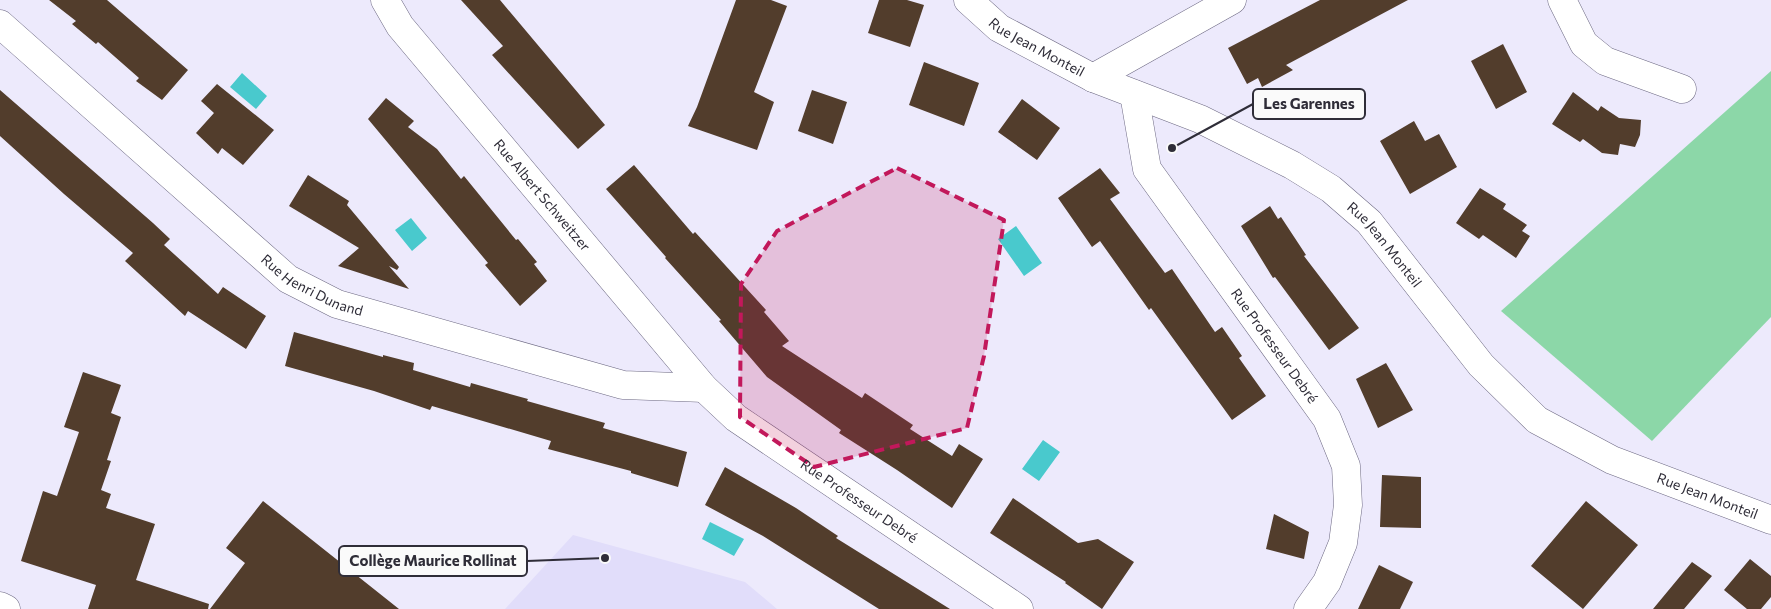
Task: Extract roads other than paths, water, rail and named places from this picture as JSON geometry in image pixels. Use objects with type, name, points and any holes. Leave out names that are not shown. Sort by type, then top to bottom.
[{"type":"street","name":"Rue Albert Schweitzer","points":[[385,0],[400,26],[411,40],[704,388]]},
{"type":"street","name":"Rue Jean Monteil","points":[[968,0],[999,28],[1093,78],[1200,118],[1292,165],[1331,189],[1368,222],[1481,365],[1537,420],[1612,460],[1771,520]]},
{"type":"street","points":[[1093,78],[1232,0]]},
{"type":"street","points":[[1562,0],[1584,44],[1605,61],[1682,89]]},
{"type":"street","name":"Rue Henri Dunand","points":[[0,24],[288,279],[337,304],[623,385],[704,388]]},
{"type":"street","name":"Rue Professeur Debré","points":[[1134,94],[1147,169],[1327,419],[1346,466],[1348,505],[1343,543],[1327,582],[1308,609]]},
{"type":"street","name":"Rue Professeur Debré","points":[[704,388],[736,418],[1019,609]]},
{"type":"street","points":[[0,606],[6,609]]},
{"type":"water","points":[[242,73],[267,96],[256,109],[230,87]]},
{"type":"water","points":[[411,218],[427,238],[412,251],[395,230]]},
{"type":"water","points":[[1016,226],[1042,263],[1024,276],[998,239]]},
{"type":"water","points":[[1043,440],[1060,452],[1039,481],[1022,469]]},
{"type":"water","points":[[710,522],[744,539],[734,556],[702,539]]},
{"type":"place","name":"Les Garennes","points":[[1172,148]]},
{"type":"place","name":"Collège Maurice Rollinat","points":[[605,558]]}]
